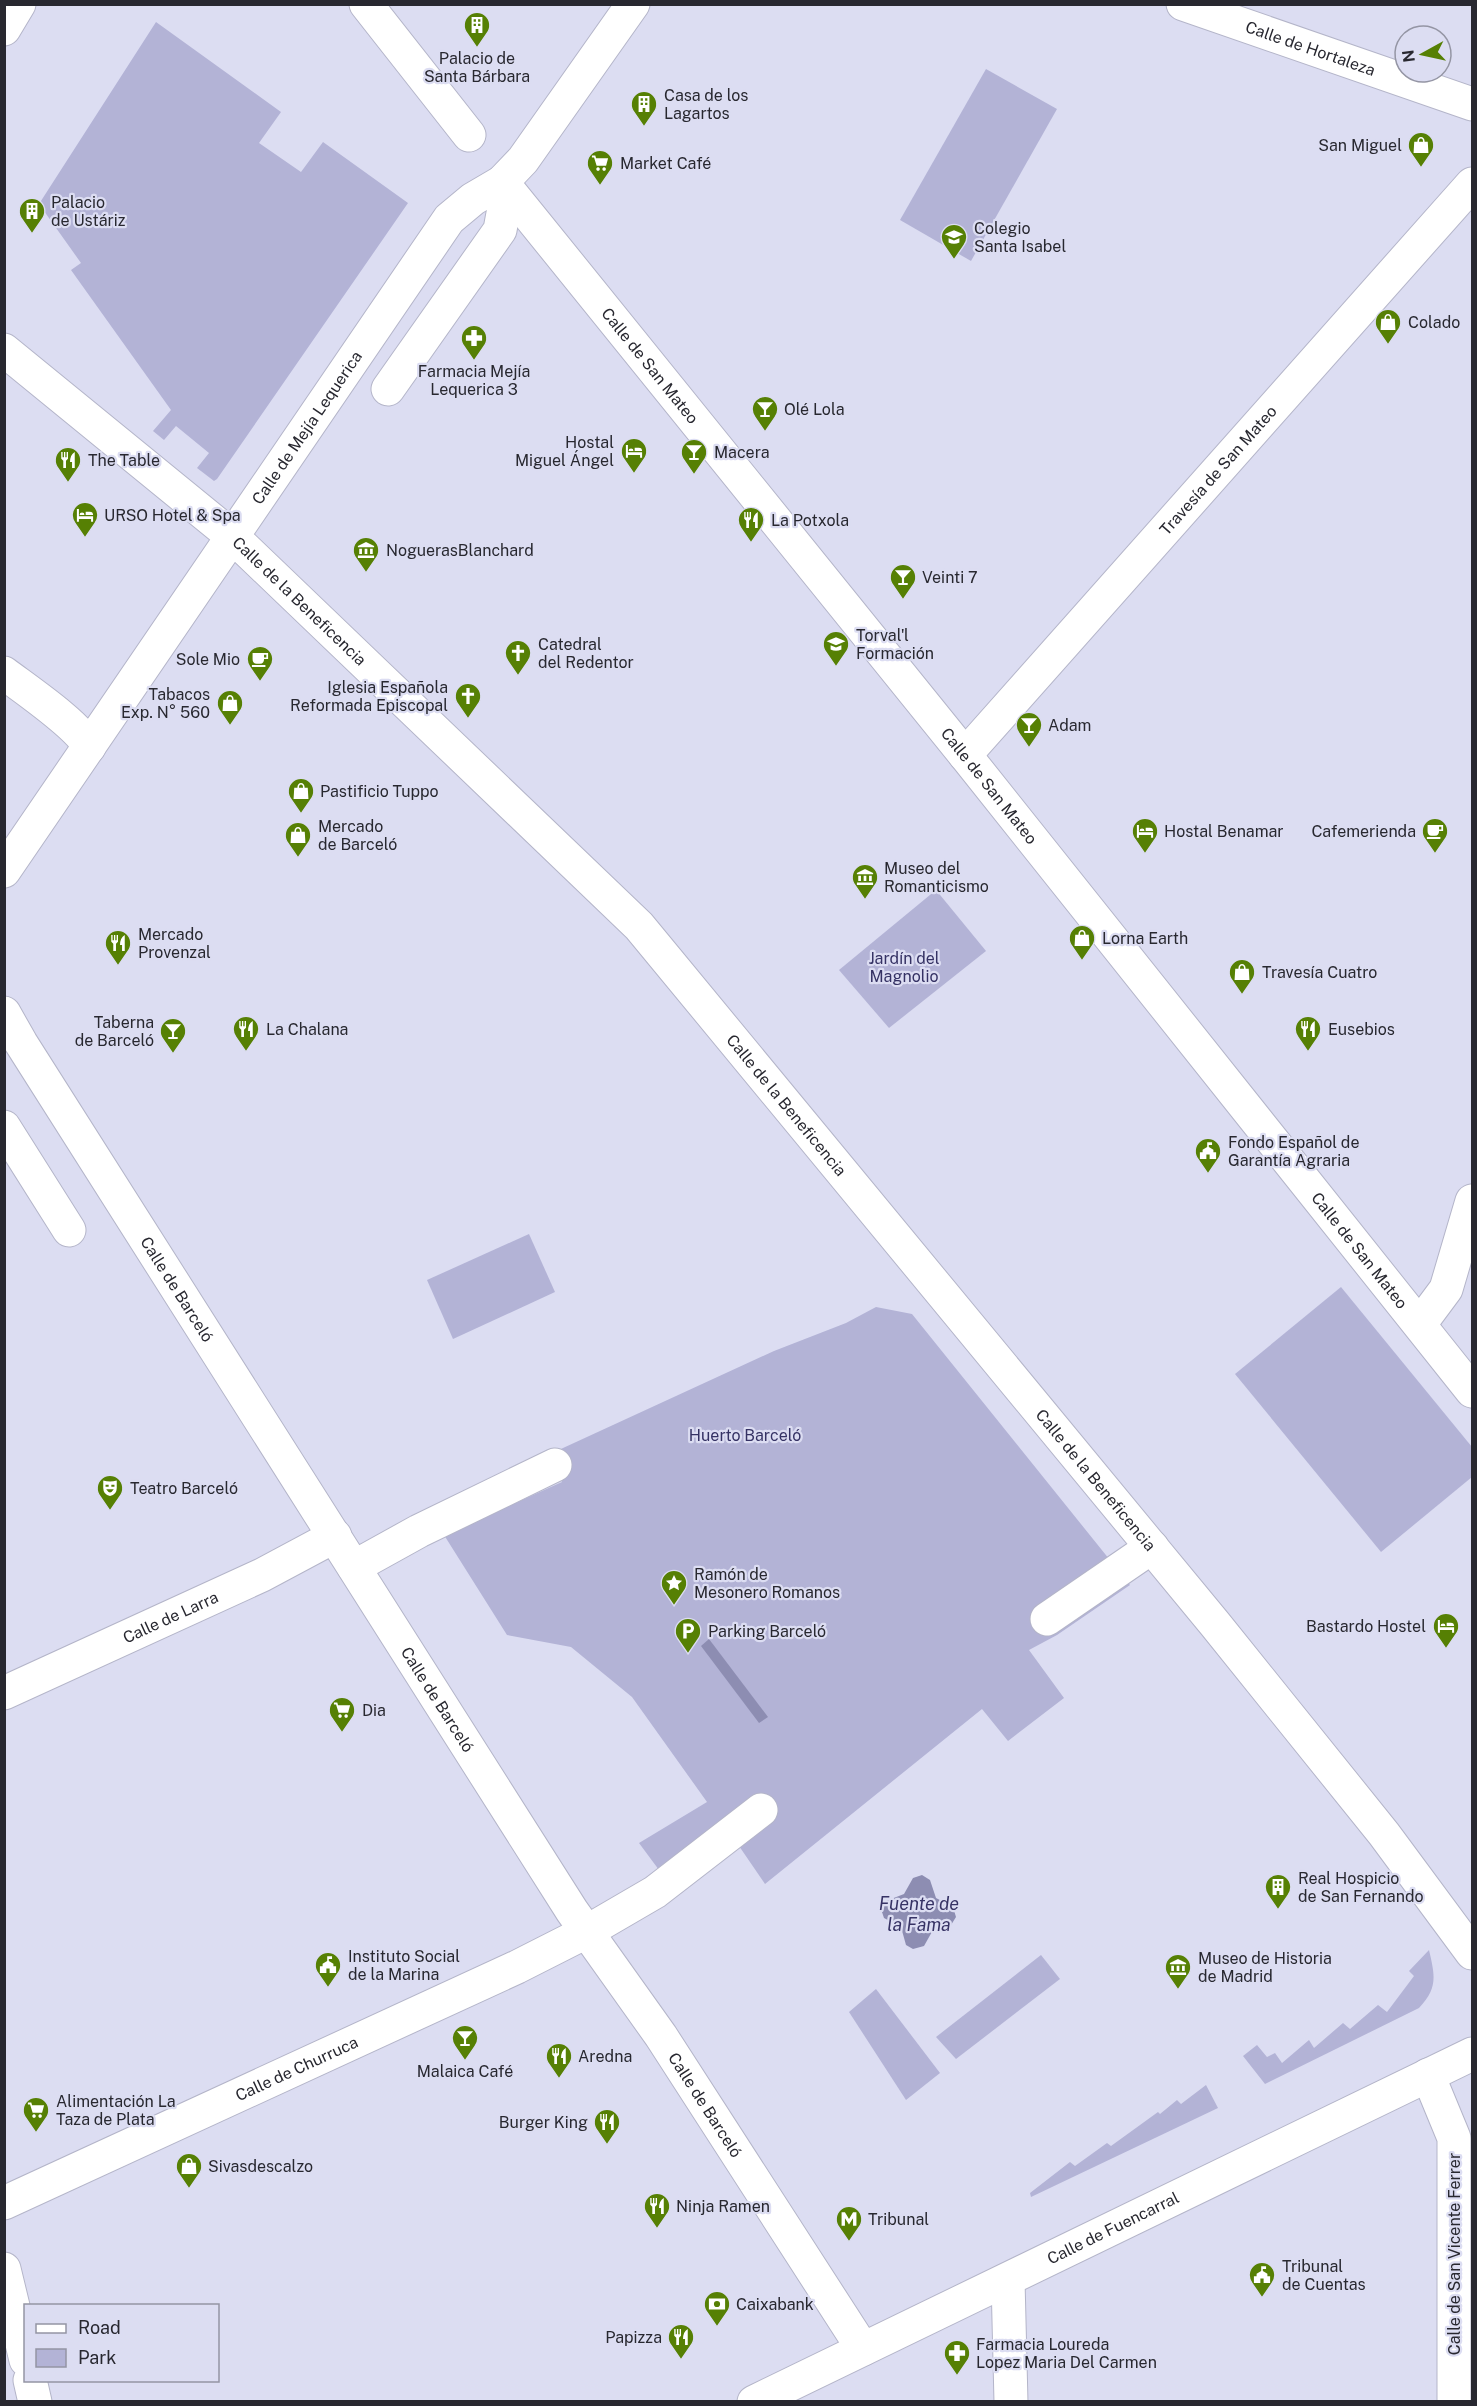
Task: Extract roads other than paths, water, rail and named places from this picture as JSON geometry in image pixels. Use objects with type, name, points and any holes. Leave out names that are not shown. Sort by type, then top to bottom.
[{"type":"street","points":[[4,29],[18,4]]},
{"type":"street","points":[[366,4],[469,135]]},
{"type":"street","name":"Calle de Mejía Lequerica","points":[[4,871],[449,219],[473,199],[502,182],[523,160],[633,4]]},
{"type":"street","name":"Calle de Hortaleza","points":[[1184,4],[1473,104]]},
{"type":"street","points":[[388,389],[500,230],[504,208],[502,182]]},
{"type":"street","name":"Calle de San Mateo","points":[[502,182],[965,755],[1473,1391]]},
{"type":"street","name":"Travesía de San Mateo","points":[[965,755],[1473,184]]},
{"type":"street","name":"Calle de la Beneficencia","points":[[4,350],[233,537],[639,926],[1152,1547],[1384,1834],[1473,1953]]},
{"type":"street","points":[[4,672],[73,726],[86,739],[89,747]]},
{"type":"street","points":[[4,1013],[10,1040]]},
{"type":"street","name":"Calle de Barceló","points":[[10,1040],[335,1536],[572,1911],[662,2036],[863,2349]]},
{"type":"street","points":[[4,1127],[69,1230]]},
{"type":"street","points":[[1420,1324],[1446,1289],[1473,1201]]},
{"type":"street","points":[[354,1567],[419,1531],[555,1465]]},
{"type":"street","name":"Calle de Larra","points":[[4,1693],[262,1575],[335,1536]]},
{"type":"street","points":[[1047,1619],[1152,1547]]},
{"type":"street","name":"Calle de Churruca","points":[[4,2203],[507,1972],[588,1931],[655,1892],[761,1810]]},
{"type":"street","name":"Calle de Fuencarral","points":[[754,2402],[1008,2280],[1268,2150],[1473,2054]]},
{"type":"street","name":"Calle de San Vicente Ferrer","points":[[1428,2075],[1454,2138],[1454,2402]]},
{"type":"street","points":[[4,2269],[24,2352]]},
{"type":"street","points":[[1008,2280],[1011,2402]]},
{"type":"street","points":[[30,2382],[35,2402]]},
{"type":"water","points":[[709,1639],[768,1717],[759,1723],[701,1646]]},
{"type":"water","name":"Fuente de la Fama","points":[[922,1875],[930,1880],[936,1898],[953,1907],[956,1917],[951,1925],[933,1930],[924,1946],[913,1949],[906,1945],[901,1927],[884,1918],[881,1909],[886,1901],[904,1894],[913,1878]]},
{"type":"place","name":"Palacio de Santa Bárbara","points":[[477,48]]},
{"type":"place","name":"Casa de los Lagartos","points":[[644,127]]},
{"type":"place","name":"San Miguel","points":[[1421,168]]},
{"type":"place","name":"Market Café","points":[[600,186]]},
{"type":"place","name":"Palacio de Ustáriz","points":[[32,234]]},
{"type":"place","name":"Colegio Santa Isabel","points":[[954,260]]},
{"type":"place","name":"Colado","points":[[1388,345]]},
{"type":"place","name":"Farmacia Mejía Lequerica 3","points":[[474,361]]},
{"type":"place","name":"Olé Lola","points":[[765,432]]},
{"type":"place","name":"Hostal Miguel Ángel","points":[[634,474]]},
{"type":"place","name":"Macera","points":[[694,475]]},
{"type":"place","name":"The Table","points":[[68,483]]},
{"type":"place","name":"URSO Hotel & Spa","points":[[85,538]]},
{"type":"place","name":"La Potxola","points":[[751,543]]},
{"type":"place","name":"NoguerasBlanchard","points":[[366,573]]},
{"type":"place","name":"Veinti 7","points":[[903,600]]},
{"type":"place","name":"Torval'l Formación","points":[[836,667]]},
{"type":"place","name":"Catedral del Redentor","points":[[518,676]]},
{"type":"place","name":"Sole Mio","points":[[260,682]]},
{"type":"place","name":"Iglesia Española Reformada Episcopal","points":[[468,719]]},
{"type":"place","name":"Tabacos Exp. N° 560","points":[[230,726]]},
{"type":"place","name":"Adam","points":[[1029,748]]},
{"type":"place","name":"Pastificio Tuppo","points":[[301,814]]},
{"type":"place","name":"Hostal Benamar","points":[[1145,854]]},
{"type":"place","name":"Cafemerienda","points":[[1435,854]]},
{"type":"place","name":"Mercado de Barceló","points":[[298,858]]},
{"type":"place","name":"Museo del Romanticismo","points":[[865,900]]},
{"type":"place","name":"Lorna Earth","points":[[1082,961]]},
{"type":"place","name":"Mercado Provenzal","points":[[118,966]]},
{"type":"place","name":"Travesía Cuatro","points":[[1242,995]]},
{"type":"place","name":"La Chalana","points":[[246,1052]]},
{"type":"place","name":"Eusebios","points":[[1308,1052]]},
{"type":"place","name":"Taberna de Barceló","points":[[173,1054]]},
{"type":"place","name":"Fondo Español de Garantía Agraria","points":[[1208,1174]]},
{"type":"place","name":"Teatro Barceló","points":[[110,1511]]},
{"type":"place","name":"Ramón de Mesonero Romanos","points":[[674,1606]]},
{"type":"place","name":"Bastardo Hostel","points":[[1446,1649]]},
{"type":"place","name":"Parking Barceló","points":[[688,1654]]},
{"type":"place","name":"Dia","points":[[342,1733]]},
{"type":"place","name":"Real Hospicio de San Fernando","points":[[1278,1910]]},
{"type":"place","name":"Instituto Social de la Marina","points":[[328,1988]]},
{"type":"place","name":"Museo de Historia de Madrid","points":[[1178,1990]]},
{"type":"place","name":"Malaica Café","points":[[465,2061]]},
{"type":"place","name":"Aredna","points":[[559,2079]]},
{"type":"place","name":"Alimentación La Taza de Plata","points":[[36,2133]]},
{"type":"place","name":"Burger King","points":[[607,2145]]},
{"type":"place","name":"Sivasdescalzo","points":[[189,2189]]},
{"type":"place","name":"Ninja Ramen","points":[[657,2229]]},
{"type":"place","name":"Tribunal","points":[[849,2242]]},
{"type":"place","name":"Tribunal de Cuentas","points":[[1262,2298]]},
{"type":"place","name":"Caixabank","points":[[717,2327]]},
{"type":"place","name":"Papizza","points":[[681,2360]]},
{"type":"place","name":"Farmacia Loureda Lopez Maria Del Carmen","points":[[957,2376]]},
{"type":"park label","name":"Jardín del Magnolio","points":[[904,967]]},
{"type":"park label","name":"Huerto Barceló","points":[[745,1435]]}]
